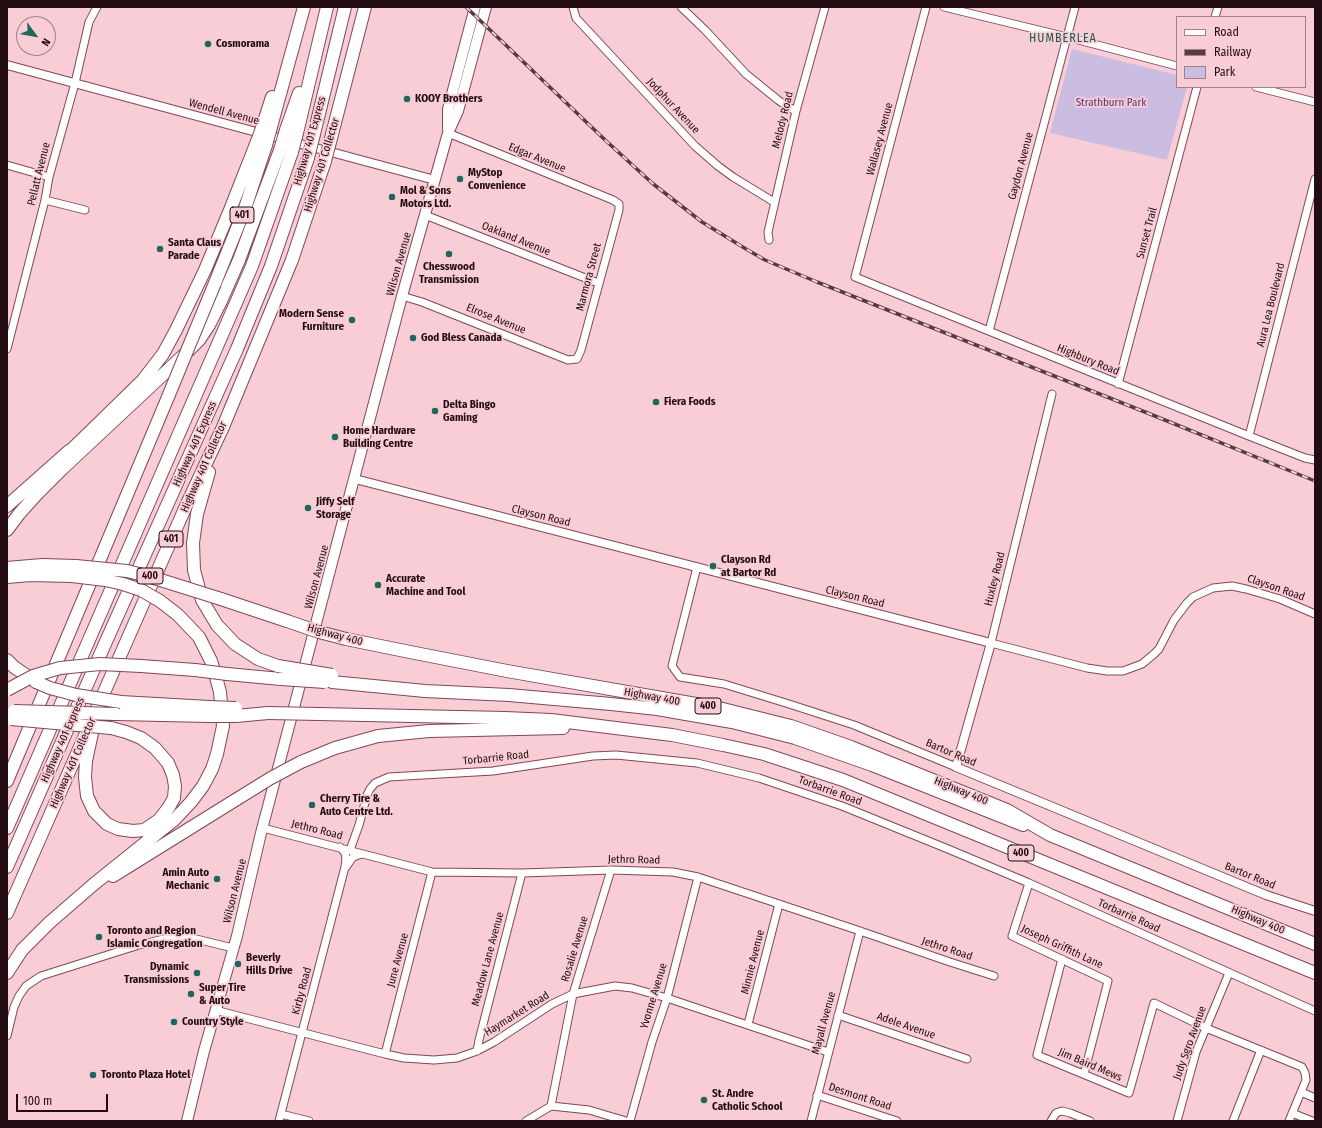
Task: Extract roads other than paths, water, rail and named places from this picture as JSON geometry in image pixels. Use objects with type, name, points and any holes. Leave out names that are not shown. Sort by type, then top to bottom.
[{"type":"highway","points":[[7,518],[20,502],[72,449],[143,380],[163,354],[205,270],[230,210],[262,142],[303,7]]},
{"type":"highway","points":[[7,530],[36,495],[185,354],[199,340],[210,325],[286,151],[327,7]]},
{"type":"highway","name":"Highway 401 Express","points":[[7,867],[237,349],[271,266],[308,158],[345,7]]},
{"type":"highway","name":"Highway 401 Collector","points":[[7,913],[223,427],[292,260],[325,161],[365,7]]},
{"type":"highway","name":"401","points":[[7,781],[87,593],[244,211],[262,142]]},
{"type":"highway","name":"Highway 401 Express","points":[[7,828],[252,266],[286,151]]},
{"type":"highway","points":[[223,427],[205,485],[194,529],[194,570],[197,586],[202,600],[210,615],[223,632],[235,644],[248,653],[258,659],[278,666],[332,679]]},
{"type":"highway","points":[[7,506],[72,449]]},
{"type":"highway","name":"Highway 400","points":[[7,574],[42,565],[74,571],[115,570],[145,575],[175,583],[319,632],[492,668],[719,708],[791,726],[851,746],[1007,810],[1050,835],[1315,944]]},
{"type":"highway","points":[[7,973],[22,950],[49,923],[75,900],[176,819],[203,786],[212,769],[221,739],[222,711],[220,692],[211,661],[193,630],[178,614],[141,590],[74,571]]},
{"type":"highway","points":[[7,660],[14,667],[36,682],[50,688],[76,695],[121,702],[209,711]]},
{"type":"highway","points":[[7,690],[33,676],[60,668],[100,664],[194,670],[281,679],[332,679],[427,684],[478,692],[657,709],[732,722],[796,738],[865,763],[1050,835]]},
{"type":"highway","points":[[10,715],[110,728],[141,738],[155,748],[168,763],[173,775],[174,798],[170,807],[159,820],[144,830],[133,831],[118,829],[107,824],[94,811],[87,796],[85,777],[86,761],[91,738],[105,690]]},
{"type":"highway","points":[[10,715],[209,711]]},
{"type":"highway","name":"400","points":[[209,711],[551,720],[672,736],[764,754],[843,780],[1315,973]]},
{"type":"highway","points":[[75,900],[270,778],[301,762],[335,748],[378,736],[429,731],[483,729],[531,730],[595,726]]},
{"type":"main road","name":"Wilson Avenue","points":[[448,133],[448,109],[475,7]]},
{"type":"main road","name":"Wilson Avenue","points":[[187,1121],[402,296],[448,133],[458,111],[486,7]]},
{"type":"street","name":"Pellatt Avenue","points":[[7,349],[49,177],[75,83],[89,22],[98,7]]},
{"type":"street","name":"Jodphur Avenue","points":[[572,7],[576,18],[695,146],[733,177],[774,202]]},
{"type":"street","points":[[681,7],[705,30],[746,74],[778,100],[796,111]]},
{"type":"street","name":"Melody Road","points":[[769,240],[768,232],[774,202],[796,111],[825,7]]},
{"type":"street","name":"Wallasey Avenue","points":[[855,277],[926,7]]},
{"type":"street","points":[[944,7],[1176,66]]},
{"type":"street","name":"Gaydon Avenue","points":[[988,331],[1075,7]]},
{"type":"street","name":"Wendell Avenue","points":[[7,65],[435,180]]},
{"type":"street","name":"Sunset Trail","points":[[1118,384],[1197,88]]},
{"type":"street","points":[[1260,88],[1315,102]]},
{"type":"street","name":"Edgar Avenue","points":[[448,133],[613,200],[618,204]]},
{"type":"street","points":[[7,165],[49,177]]},
{"type":"street","name":"Aura Lea Boulevard","points":[[1249,436],[1315,179]]},
{"type":"street","points":[[44,200],[85,210]]},
{"type":"street","name":"Marmora Street","points":[[579,355],[619,210],[618,204]]},
{"type":"street","name":"Oakland Avenue","points":[[425,215],[598,283]]},
{"type":"street","name":"Highbury Road","points":[[855,277],[1118,384],[1305,458],[1315,460]]},
{"type":"street","name":"Elrose Avenue","points":[[402,296],[422,302],[568,360],[573,360],[579,355]]},
{"type":"street","name":"Huxley Road","points":[[956,767],[991,643],[1052,394]]},
{"type":"street","name":"Clayson Road","points":[[355,479],[1087,668],[1107,671],[1123,670],[1142,664],[1159,649],[1174,620],[1187,603],[1193,597],[1213,588],[1232,586],[1246,588],[1280,599],[1315,614]]},
{"type":"street","name":"Bartor Road","points":[[697,567],[672,666],[680,677],[724,684],[854,725],[1265,895],[1315,911]]},
{"type":"street","name":"Torbarrie Road","points":[[350,850],[359,825],[367,795],[375,783],[389,777],[493,771],[593,756],[616,755],[697,763],[759,778],[842,806],[1029,883],[1315,1010]]},
{"type":"street","name":"Jethro Road","points":[[263,828],[432,872],[522,873],[611,870],[670,871],[698,877],[994,976]]},
{"type":"street","name":"Kirby Road","points":[[280,1117],[346,867],[345,853],[340,847]]},
{"type":"street","points":[[346,867],[353,857],[362,854]]},
{"type":"street","name":"Rosalie Avenue","points":[[551,1106],[573,994],[611,870]]},
{"type":"street","name":"June Avenue","points":[[385,1054],[432,872]]},
{"type":"street","name":"Meadow Lane Avenue","points":[[477,1051],[478,1040],[522,873]]},
{"type":"street","name":"Yvonne Avenue","points":[[630,1121],[652,1042],[667,998],[698,877]]},
{"type":"street","name":"Joseph Griffith Lane","points":[[1029,883],[1012,936],[1108,981],[1084,1074]]},
{"type":"street","name":"Minnie Avenue","points":[[748,1024],[779,904]]},
{"type":"street","name":"Mayall Avenue","points":[[811,1121],[860,931]]},
{"type":"street","points":[[7,1036],[14,1006],[19,996],[26,986],[42,976],[139,945],[172,937],[188,937],[233,948]]},
{"type":"street","name":"Jim Baird Mews","points":[[1062,959],[1037,1055],[1129,1093],[1154,1003],[1206,1028]]},
{"type":"street","name":"Judy Sgro Avenue","points":[[1177,1121],[1191,1067],[1229,973]]},
{"type":"street","name":"Haymarket Road","points":[[215,1010],[385,1054],[404,1058],[434,1060],[457,1058],[477,1051],[494,1042],[552,1004],[573,994],[615,986],[632,988],[667,998],[828,1052]]},
{"type":"street","name":"Adele Avenue","points":[[838,1015],[967,1059]]},
{"type":"street","points":[[1206,1028],[1302,1067],[1306,1080],[1289,1121]]},
{"type":"street","points":[[1233,1121],[1261,1050]]},
{"type":"street","points":[[1301,1092],[1315,1098]]},
{"type":"street","name":"Desmont Road","points":[[817,1095],[897,1121]]},
{"type":"street","points":[[526,1121],[551,1106],[589,1110],[626,1121]]},
{"type":"street","points":[[1051,1121],[1056,1112],[1062,1111],[1090,1121]]},
{"type":"street","points":[[1292,1113],[1312,1121]]},
{"type":"street","points":[[280,1117],[309,1121]]},
{"type":"railway","points":[[466,7],[652,183],[702,222],[765,260],[1315,481]]},
{"type":"place","name":"Cosmorama","points":[[208,44]]},
{"type":"place","name":"KOOY Brothers","points":[[407,99]]},
{"type":"place","name":"MyStop Convenience","points":[[460,179]]},
{"type":"place","name":"Mol & Sons Motors Ltd.","points":[[392,197]]},
{"type":"place","name":"Santa Claus Parade","points":[[160,249]]},
{"type":"place","name":"Chesswood Transmission","points":[[449,254]]},
{"type":"place","name":"Modern Sense Furniture","points":[[352,320]]},
{"type":"place","name":"God Bless Canada","points":[[413,338]]},
{"type":"place","name":"Fiera Foods","points":[[656,402]]},
{"type":"place","name":"Delta Bingo Gaming","points":[[435,411]]},
{"type":"place","name":"Home Hardware Building Centre","points":[[335,437]]},
{"type":"place","name":"Jiffy Self Storage","points":[[308,508]]},
{"type":"place","name":"Clayson Rd at Bartor Rd","points":[[713,566]]},
{"type":"place","name":"Accurate Machine and Tool","points":[[378,585]]},
{"type":"place","name":"Cherry Tire & Auto Centre Ltd.","points":[[312,805]]},
{"type":"place","name":"Amin Auto Mechanic","points":[[217,879]]},
{"type":"place","name":"Toronto and Region Islamic Congregation","points":[[99,937]]},
{"type":"place","name":"Beverly Hills Drive","points":[[238,964]]},
{"type":"place","name":"Dynamic Transmissions","points":[[197,973]]},
{"type":"place","name":"Super Tire & Auto","points":[[191,994]]},
{"type":"place","name":"Country Style","points":[[174,1022]]},
{"type":"place","name":"Toronto Plaza Hotel","points":[[93,1075]]},
{"type":"place","name":"St. Andre Catholic School","points":[[704,1100]]},
{"type":"district","name":"HUMBERLEA","points":[[1063,39]]},
{"type":"park label","name":"Strathburn Park","points":[[1111,103]]}]
